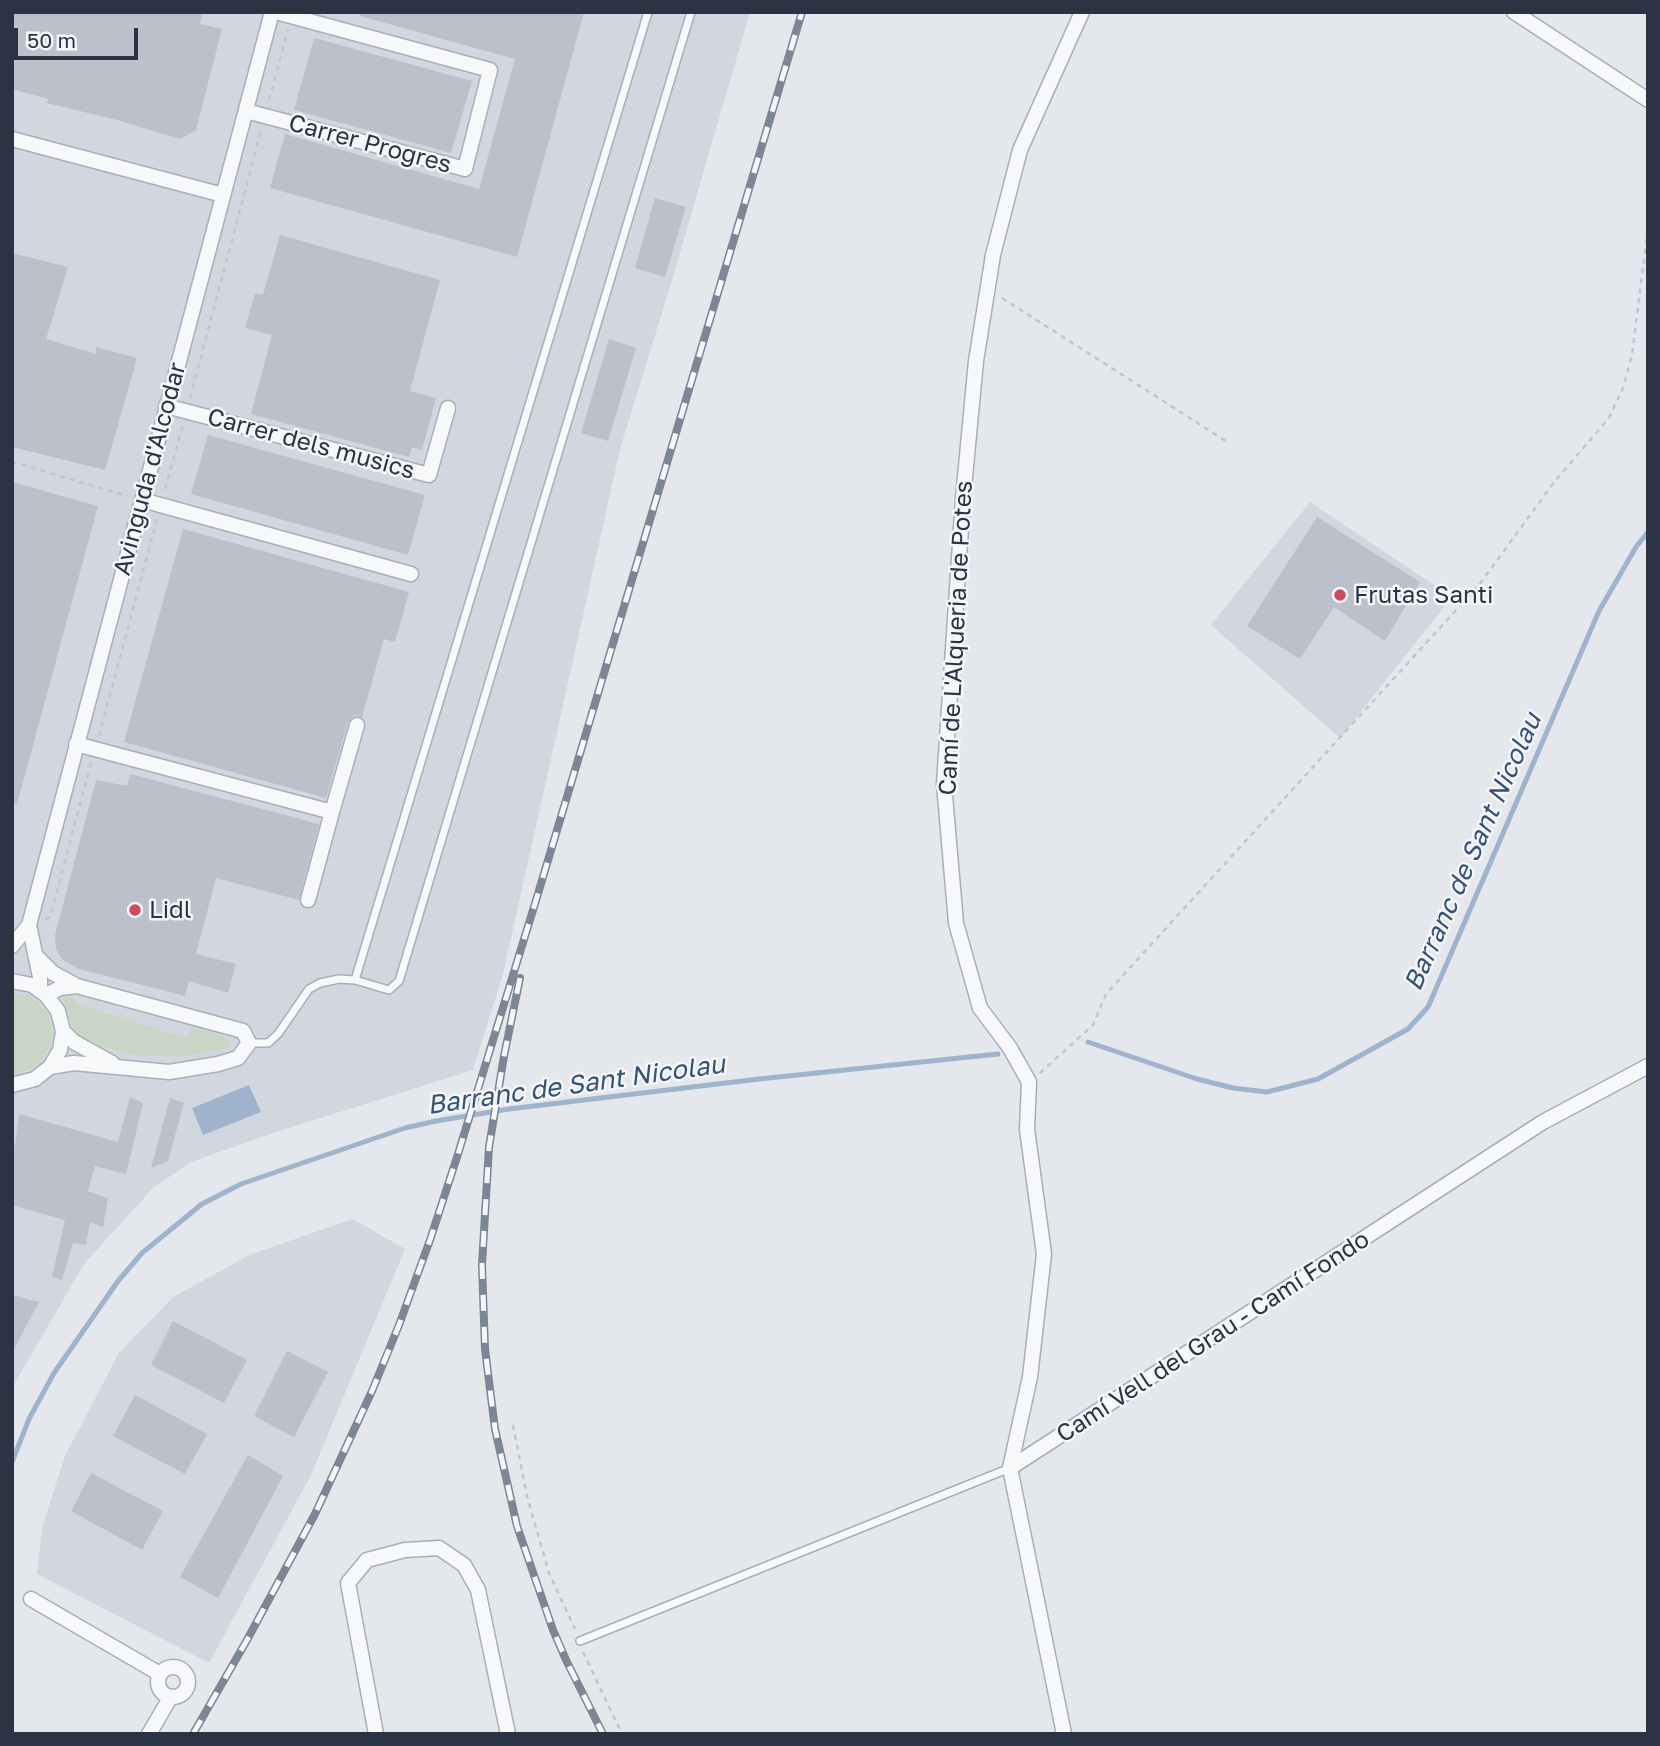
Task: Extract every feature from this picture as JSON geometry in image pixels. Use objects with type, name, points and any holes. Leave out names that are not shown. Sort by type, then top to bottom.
[{"type":"street","name":"Carrer Progres","points":[[246,111],[465,169],[490,69],[274,12]]},
{"type":"street","name":"Avinguda d'Alcodar","points":[[12,946],[30,920],[274,12]]},
{"type":"street","name":"Camí de L'Alqueria de Potes","points":[[1029,1082],[1010,1048],[980,1008],[956,923],[944,784],[963,498],[976,361],[993,255],[1020,150],[1082,12]]},
{"type":"street","points":[[1514,12],[1648,100]]},
{"type":"street","points":[[12,139],[223,195]]},
{"type":"street","name":"Carrer dels musics","points":[[166,406],[429,475],[448,408]]},
{"type":"street","points":[[142,499],[411,574]]},
{"type":"street","points":[[307,900],[357,725]]},
{"type":"street","points":[[76,744],[332,812]]},
{"type":"street","name":"Avinguda d'Alcodar","points":[[30,920],[43,992]]},
{"type":"street","points":[[12,933],[30,920]]},
{"type":"street","points":[[37,957],[53,973],[77,986],[243,1031],[249,1043],[238,1058],[169,1072],[74,1063],[50,1067]]},
{"type":"street","points":[[12,981],[23,982],[43,992],[58,1011],[63,1031],[60,1050],[50,1067],[35,1079],[12,1085]]},
{"type":"street","points":[[43,992],[77,986]]},
{"type":"street","points":[[63,1031],[74,1042],[117,1066]]},
{"type":"street","name":"Camí Vell del Grau - Camí Fondo","points":[[1010,1468],[1543,1122],[1648,1066]]},
{"type":"street","points":[[1029,1082],[1027,1129],[1044,1254],[1030,1377],[1010,1468],[1064,1734]]},
{"type":"street","points":[[376,1734],[348,1583],[367,1560],[405,1550],[439,1548],[464,1564],[478,1590],[508,1734]]},
{"type":"street","points":[[31,1599],[160,1674]]},
{"type":"street","points":[[168,1668],[178,1668],[188,1679],[184,1693],[170,1698],[158,1689],[160,1674],[168,1668]]},
{"type":"street","points":[[149,1734],[170,1698]]},
{"type":"lane","points":[[355,980],[649,12]]},
{"type":"lane","points":[[249,1043],[268,1044],[309,989],[330,981],[355,980],[389,990],[399,981],[691,12]]},
{"type":"lane","points":[[580,1641],[1010,1468]]},
{"type":"path","points":[[30,920],[50,917],[292,16]]},
{"type":"path","points":[[1029,1082],[1093,1025],[1106,994],[1479,585],[1555,481],[1609,418],[1623,388],[1632,355],[1648,227]]},
{"type":"path","points":[[987,289],[1229,443]]},
{"type":"path","points":[[12,462],[142,499]]},
{"type":"path","points":[[513,1426],[527,1496],[549,1573],[622,1734]]},
{"type":"shaded area","points":[[12,12],[750,12],[620,449],[503,974],[473,1070],[276,1132],[191,1162],[153,1188],[84,1264],[12,1388]]},
{"type":"shaded area","points":[[1310,502],[1452,597],[1340,738],[1211,625]]},
{"type":"shaded area","points":[[353,1219],[405,1249],[311,1475],[209,1663],[37,1574],[42,1528],[65,1456],[119,1353],[172,1298],[249,1255]]},
{"type":"green space","points":[[12,993],[29,996],[40,1004],[48,1015],[52,1042],[37,1065],[12,1074]]},
{"type":"green space","points":[[67,994],[83,1006],[173,1034],[189,1036],[192,1026],[223,1036],[231,1043],[228,1048],[179,1057],[136,1055],[84,1041],[74,1031],[62,996]]},
{"type":"water","points":[[249,1085],[261,1112],[203,1135],[192,1108]]},
{"type":"building","points":[[12,12],[203,12],[200,24],[222,29],[196,130],[180,139],[47,103],[48,99],[12,89]]},
{"type":"building","points":[[360,12],[584,12],[517,257],[270,188],[285,134],[479,189],[515,59],[360,16]]},
{"type":"building","points":[[314,38],[472,81],[451,153],[294,110]]},
{"type":"building","points":[[655,198],[686,207],[665,277],[635,268]]},
{"type":"building","points":[[280,235],[440,280],[410,391],[436,398],[422,450],[412,447],[409,457],[251,414],[272,335],[245,328],[255,293],[263,295]]},
{"type":"building","points":[[12,253],[68,267],[46,339],[96,354],[96,347],[137,358],[105,470],[12,447]]},
{"type":"building","points":[[609,339],[636,348],[608,441],[581,433]]},
{"type":"building","points":[[208,435],[425,495],[408,555],[191,494]]},
{"type":"building","points":[[12,482],[98,506],[17,804],[12,803]]},
{"type":"building","name":"Frutas Santi","points":[[1317,517],[1420,582],[1385,641],[1334,607],[1300,659],[1247,626]]},
{"type":"building","points":[[183,529],[409,592],[395,642],[384,639],[362,717],[354,715],[348,722],[326,798],[124,742]]},
{"type":"building","points":[[130,774],[319,824],[299,900],[216,878],[196,954],[236,964],[228,993],[189,981],[185,996],[79,969],[62,959],[56,949],[55,935],[96,780],[127,786]]},
{"type":"building","points":[[130,1097],[143,1103],[126,1174],[95,1166],[88,1191],[108,1198],[103,1227],[90,1222],[86,1245],[73,1243],[62,1280],[52,1277],[65,1220],[12,1205],[12,1144],[15,1145],[19,1114],[118,1142]]},
{"type":"building","points":[[170,1098],[184,1103],[168,1161],[151,1168]]},
{"type":"building","points":[[12,1295],[39,1302],[12,1353]]},
{"type":"building","points":[[173,1321],[247,1360],[224,1403],[151,1365]]},
{"type":"building","points":[[287,1351],[328,1372],[294,1437],[254,1416]]},
{"type":"building","points":[[135,1395],[207,1434],[185,1474],[113,1436]]},
{"type":"building","points":[[248,1455],[283,1476],[218,1598],[180,1577]]},
{"type":"building","points":[[91,1473],[163,1511],[142,1550],[71,1511]]},
{"type":"waterway","name":"Barranc de Sant Nicolau","points":[[1088,1042],[1197,1079],[1233,1088],[1267,1092],[1318,1079],[1408,1029],[1428,1007],[1599,611],[1636,547],[1648,532]]},
{"type":"waterway","name":"Barranc de Sant Nicolau","points":[[12,1462],[29,1419],[54,1373],[118,1281],[142,1253],[202,1204],[241,1184],[405,1128],[436,1121],[509,1109],[759,1079],[998,1054]]},
{"type":"railway","points":[[193,1734],[315,1514],[372,1391],[430,1240],[537,897],[802,12]]},
{"type":"railway","points":[[520,978],[489,1147],[482,1265],[485,1349],[495,1429],[517,1526],[553,1630],[603,1734]]},
{"type":"place","name":"Frutas Santi","points":[[1340,595]]},
{"type":"place","name":"Lidl","points":[[135,910]]}]
